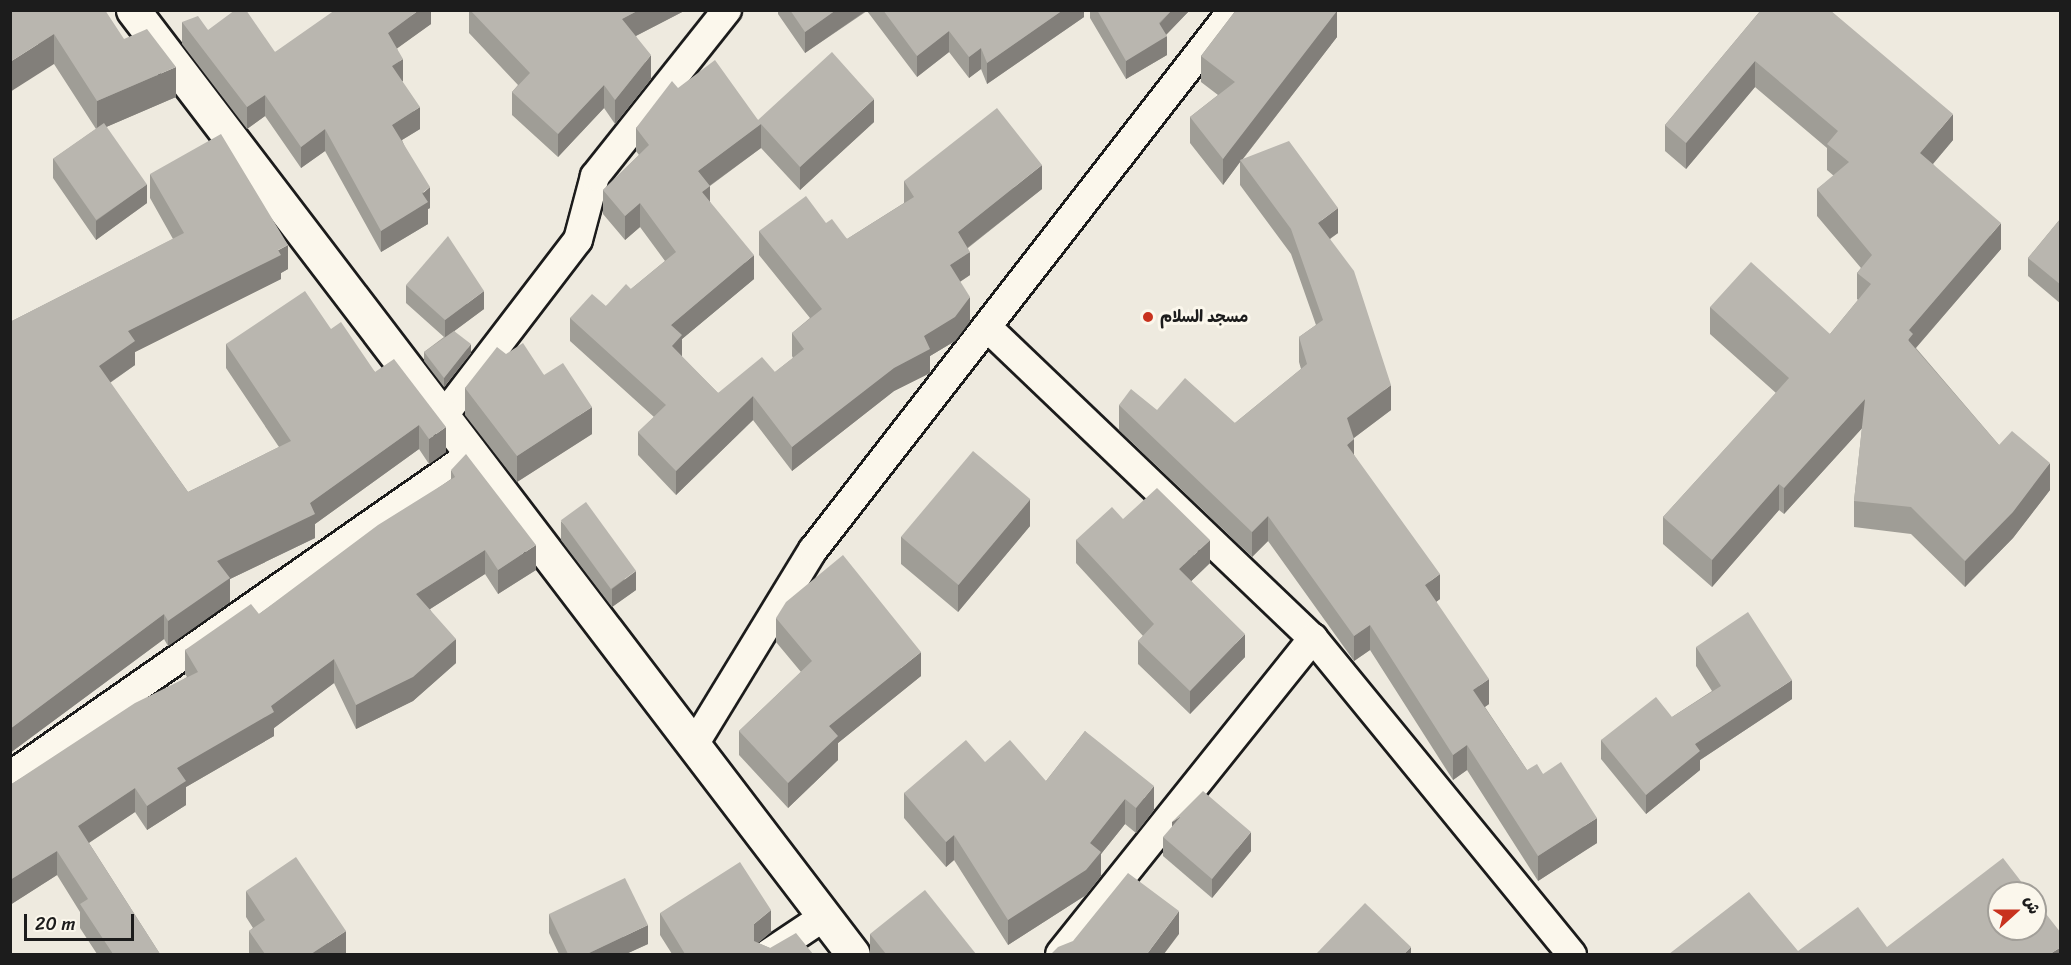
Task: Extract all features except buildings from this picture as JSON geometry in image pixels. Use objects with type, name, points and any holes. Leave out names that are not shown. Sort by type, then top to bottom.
[{"type":"street","points":[[133,10],[695,743],[853,954]]},
{"type":"street","points":[[444,415],[578,240],[595,176],[728,10]]},
{"type":"street","points":[[695,743],[813,550],[1233,10]]},
{"type":"street","points":[[987,327],[1313,638],[1572,954]]},
{"type":"street","points":[[10,776],[472,453]]},
{"type":"street","points":[[1060,954],[1313,638]]},
{"type":"street","points":[[768,954],[825,916]]},
{"type":"place","name":"مسجد السلام","points":[[1148,317]]}]
